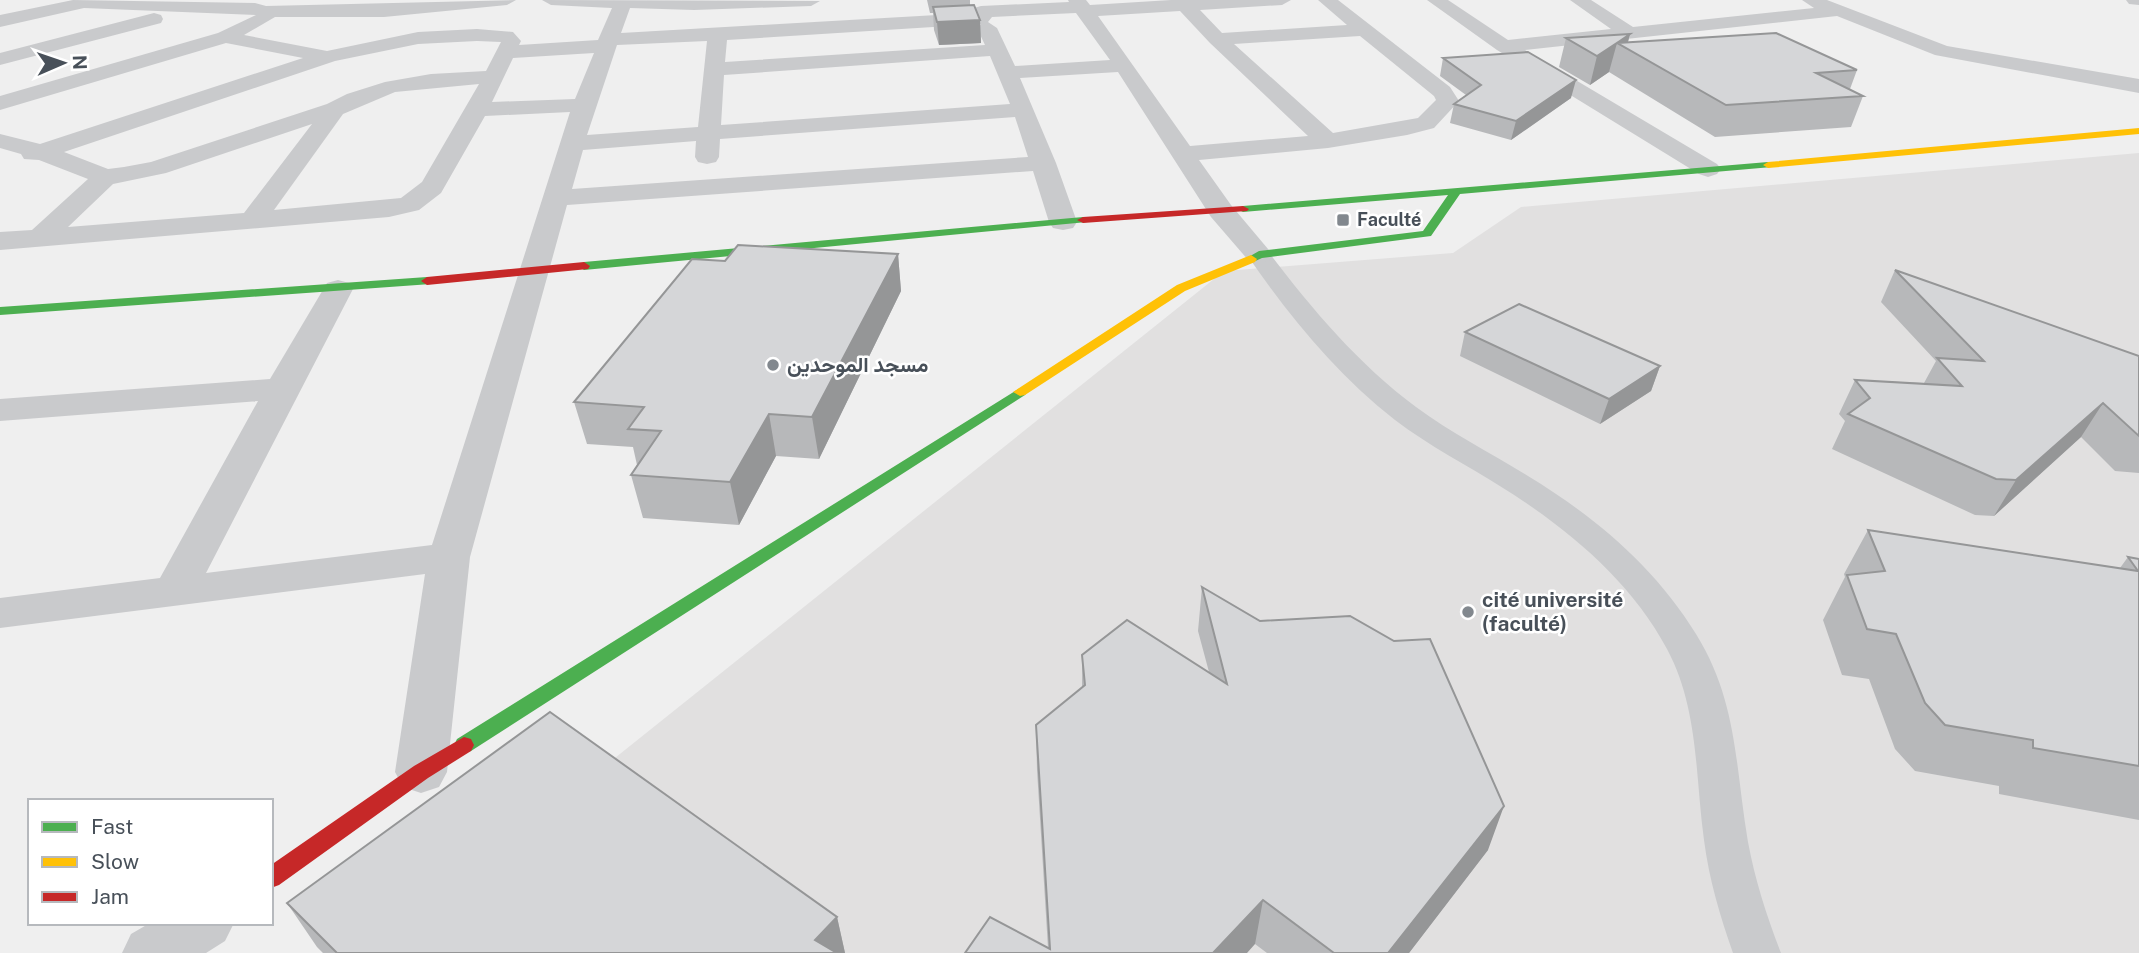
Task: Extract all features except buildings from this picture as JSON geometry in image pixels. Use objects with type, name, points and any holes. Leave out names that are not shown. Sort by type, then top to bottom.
[{"type":"street","points":[[0,20],[72,3],[255,9],[266,12],[384,11],[507,0]]},
{"type":"street","points":[[551,0],[622,5],[826,0]]},
{"type":"street","points":[[507,52],[980,10],[1282,0]]},
{"type":"street","points":[[1183,154],[1328,141],[1407,128],[1426,122],[1448,101],[1442,92],[1327,0]]},
{"type":"street","points":[[1436,0],[1504,46],[1708,169]]},
{"type":"street","points":[[1578,0],[1630,33]]},
{"type":"street","points":[[1811,0],[1941,51],[2139,86]]},
{"type":"street","points":[[1183,2],[1217,39],[1328,141]]},
{"type":"street","points":[[0,28],[90,4]]},
{"type":"street","points":[[421,772],[449,557],[584,104],[622,5]]},
{"type":"street","points":[[1081,6],[1124,65],[1221,211],[1259,255]]},
{"type":"street","points":[[0,59],[193,8]]},
{"type":"street","points":[[980,10],[995,50],[1024,110],[1063,222]]},
{"type":"street","points":[[1504,46],[1836,11]]},
{"type":"street","points":[[0,103],[225,37],[258,23],[266,17],[266,12]]},
{"type":"street","points":[[1217,39],[1365,30]]},
{"type":"street","points":[[704,187],[717,37],[722,34]]},
{"type":"street","points":[[0,163],[41,152],[328,57],[385,43],[465,36],[506,36],[512,41],[477,110],[432,187],[410,204],[389,209],[0,241]]},
{"type":"street","points":[[225,37],[328,57]]},
{"type":"street","points":[[715,69],[995,50]]},
{"type":"street","points":[[1007,73],[1124,65]]},
{"type":"street","points":[[0,141],[41,152],[105,177],[157,169],[335,109],[390,85],[494,77]]},
{"type":"street","points":[[477,110],[584,104]]},
{"type":"street","points":[[252,221],[335,109]]},
{"type":"street","points":[[573,143],[1024,110]]},
{"type":"street","points":[[0,311],[338,289],[1063,222],[1455,192],[2133,134]]},
{"type":"street","points":[[557,198],[1044,163]]},
{"type":"street","points":[[41,237],[105,177]]},
{"type":"street","points":[[273,877],[421,772],[779,548],[1181,288],[1259,255],[1427,234],[1455,192]]},
{"type":"street","points":[[174,593],[338,289]]},
{"type":"street","points":[[0,410],[282,389]]},
{"type":"street","points":[[0,613],[449,557]]},
{"type":"street","points":[[152,953],[201,925]]},
{"type":"lane","points":[[1259,255],[1318,334],[1374,388],[1446,442],[1563,513],[1597,539],[1628,569],[1658,605],[1684,645],[1704,688],[1717,734],[1724,827],[1729,853],[1746,923],[1757,953]]},
{"type":"shaded area","name":"cité université (faculté)","points":[[2139,153],[2139,953],[371,953],[1224,271],[1453,253],[1521,207]]},
{"type":"traffic: fast","points":[[1243,209],[1768,165]]},
{"type":"traffic: fast","points":[[1251,259],[1259,255],[1427,234],[1455,193]]},
{"type":"traffic: fast","points":[[584,266],[1083,220]]},
{"type":"traffic: fast","points":[[0,311],[427,281]]},
{"type":"traffic: fast","points":[[464,745],[1020,392]]},
{"type":"traffic: slow","points":[[1768,165],[2139,131]]},
{"type":"traffic: slow","points":[[1020,392],[1181,288],[1251,259]]},
{"type":"traffic: jam","points":[[1083,220],[1243,209]]},
{"type":"traffic: jam","points":[[427,281],[584,266]]},
{"type":"traffic: jam","points":[[273,877],[421,772],[464,745]]},
{"type":"place","name":"Faculté","points":[[1343,220]]},
{"type":"place","name":"مسجد الموحدين","points":[[773,365]]},
{"type":"place","name":"cité université (faculté)","points":[[1468,612]]}]
